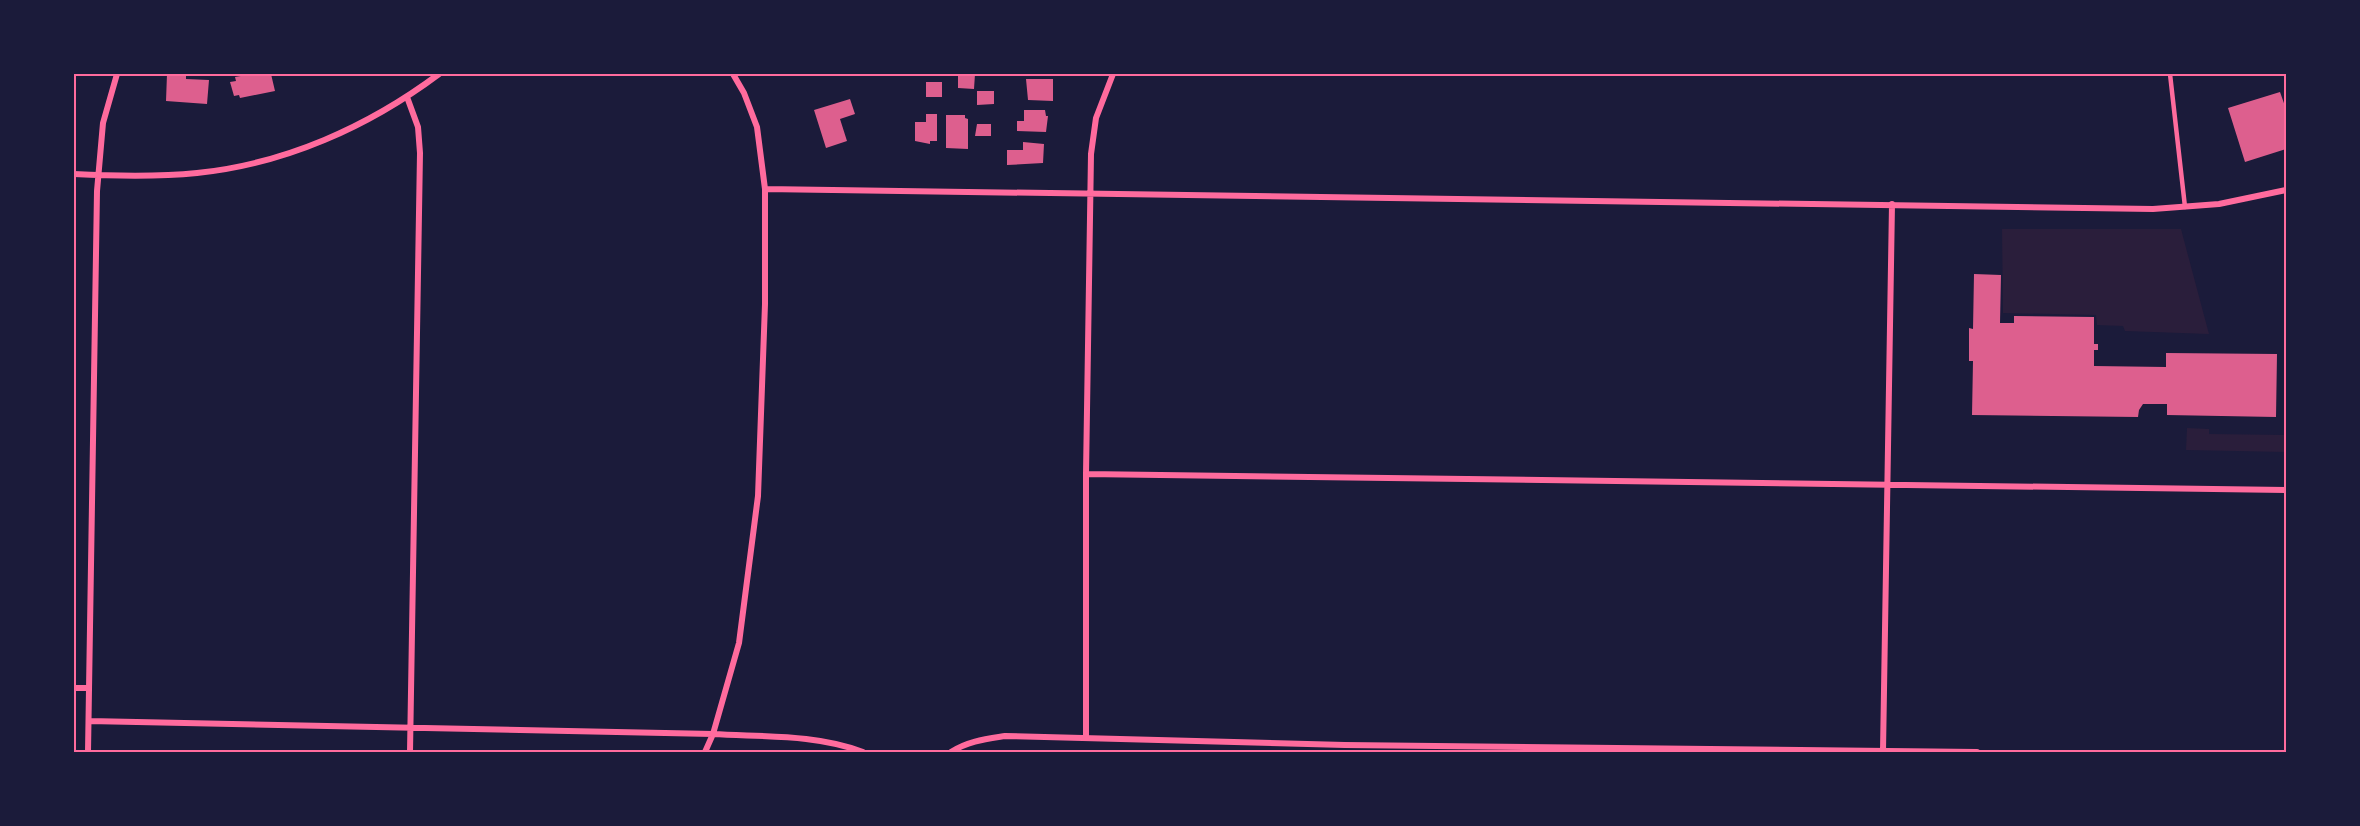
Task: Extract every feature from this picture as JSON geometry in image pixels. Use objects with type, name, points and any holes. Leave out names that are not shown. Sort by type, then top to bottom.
[{"type":"street","points":[[88,753],[98,174],[103,123],[117,74]]},
{"type":"street","points":[[74,174],[195,173],[250,164],[306,147],[365,122],[407,97],[439,74]]},
{"type":"street","points":[[705,753],[713,734],[739,643],[758,496],[765,304],[765,189],[757,127],[744,93],[733,74]]},
{"type":"street","points":[[1086,738],[1086,474],[1090,192],[1093,130],[1099,106],[1113,74]]},
{"type":"street","points":[[407,97],[418,127],[420,153],[410,753]]},
{"type":"street","points":[[765,189],[2152,209],[2244,200],[2286,190]]},
{"type":"street","points":[[1887,752],[1887,483],[1892,204]]},
{"type":"street","points":[[1086,474],[2286,490]]},
{"type":"street","points":[[74,688],[89,688]]},
{"type":"street","points":[[89,721],[713,734],[798,738],[828,742],[863,753]]},
{"type":"street","points":[[951,753],[959,747],[980,740],[1005,736],[1345,749],[1977,753]]},
{"type":"lane","points":[[2169,74],[2185,207]]},
{"type":"shaded area","points":[[2002,229],[2181,229],[2209,334],[2125,331],[2123,326],[2097,325],[2096,315],[2003,313]]},
{"type":"shaded area","points":[[2187,428],[2209,429],[2209,434],[2286,435],[2286,452],[2186,450]]},
{"type":"building","points":[[167,74],[186,74],[186,79],[209,80],[207,104],[166,101]]},
{"type":"building","points":[[271,74],[275,91],[240,98],[239,95],[234,96],[230,82],[236,81],[235,77]]},
{"type":"building","points":[[958,74],[975,74],[974,89],[958,88]]},
{"type":"building","points":[[1026,79],[1053,79],[1053,101],[1028,100]]},
{"type":"building","points":[[926,82],[942,82],[942,97],[926,97]]},
{"type":"building","points":[[977,91],[994,91],[994,104],[977,105]]},
{"type":"building","points":[[2280,92],[2286,109],[2286,149],[2245,162],[2228,108]]},
{"type":"building","points":[[850,99],[855,114],[840,119],[847,141],[826,148],[814,110]]},
{"type":"building","points":[[1024,110],[1045,110],[1048,116],[1046,132],[1017,131],[1017,121],[1024,121]]},
{"type":"building","points":[[926,114],[937,114],[937,141],[930,141],[930,144],[915,141],[915,122],[926,122]]},
{"type":"building","points":[[946,115],[965,115],[968,119],[968,149],[946,148]]},
{"type":"building","points":[[977,124],[991,124],[991,136],[975,136]]},
{"type":"building","points":[[1023,142],[1044,144],[1043,163],[1007,165],[1007,150],[1023,150]]},
{"type":"building","points":[[1974,274],[2001,275],[2000,323],[2014,323],[2014,316],[2094,317],[2094,344],[2098,344],[2098,350],[2094,350],[2094,366],[2166,367],[2166,353],[2277,354],[2276,417],[2167,415],[2167,404],[2143,404],[2138,417],[1972,415],[1973,361],[1969,361],[1969,328],[1973,329]]}]
